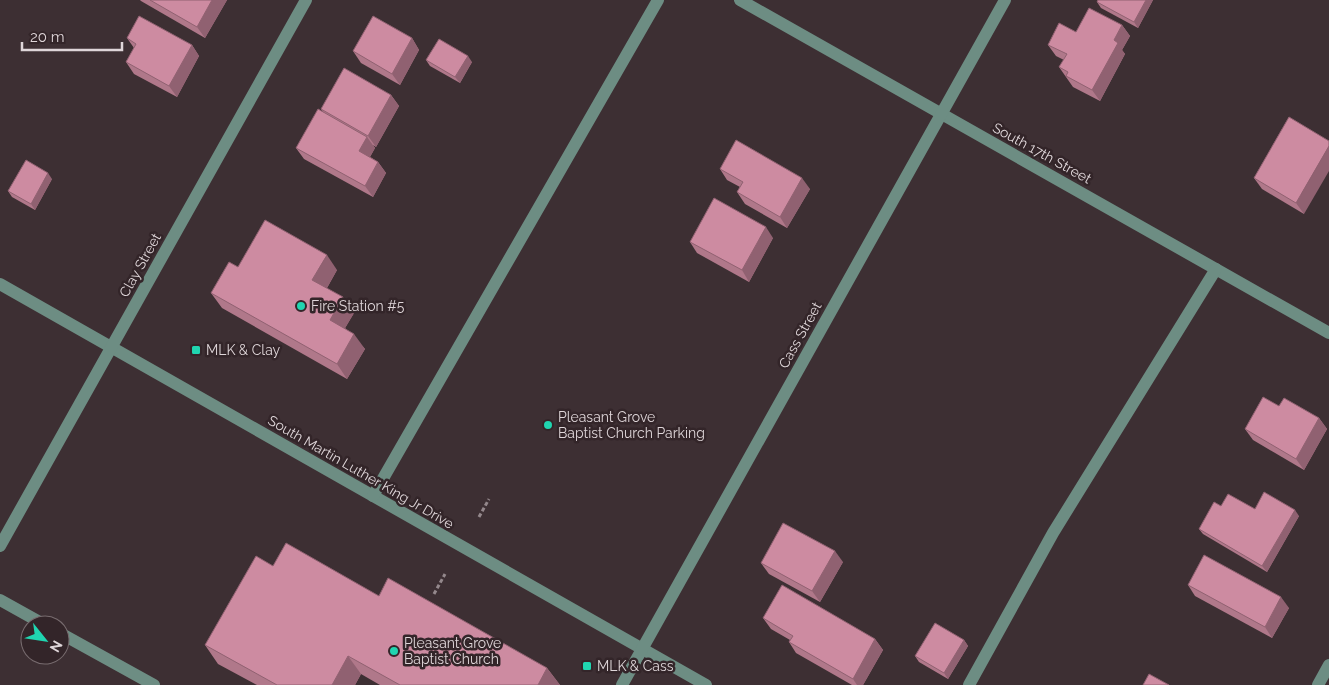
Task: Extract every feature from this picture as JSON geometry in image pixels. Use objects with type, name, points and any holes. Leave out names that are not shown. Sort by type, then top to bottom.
[{"type":"street","name":"Clay Street","points":[[0,546],[306,0]]},
{"type":"street","points":[[373,496],[658,0]]},
{"type":"street","name":"South 17th Street","points":[[740,0],[1329,333]]},
{"type":"street","name":"Cass Street","points":[[622,685],[1005,0]]},
{"type":"street","points":[[968,685],[1053,533],[1216,269]]},
{"type":"street","name":"South Martin Luther King Jr Drive","points":[[0,284],[706,685]]},
{"type":"street","points":[[0,600],[27,615]]},
{"type":"street","points":[[70,639],[154,685]]},
{"type":"street","points":[[1318,685],[1329,666]]},
{"type":"path","points":[[479,516],[489,499]]},
{"type":"path","points":[[434,594],[446,574]]},
{"type":"building","points":[[150,0],[212,0],[197,27]]},
{"type":"building","points":[[1098,0],[1146,0],[1134,22],[1097,2]]},
{"type":"building","points":[[1089,8],[1122,25],[1114,40],[1118,43],[1092,90],[1066,76],[1068,72],[1059,67],[1067,54],[1048,45],[1059,23],[1076,32]]},
{"type":"building","points":[[139,16],[192,45],[169,86],[126,62],[136,44],[127,38]]},
{"type":"building","points":[[373,16],[412,38],[392,74],[353,51]]},
{"type":"building","points":[[439,39],[468,56],[455,77],[426,60]]},
{"type":"building","points":[[344,68],[391,95],[368,136],[321,109]]},
{"type":"building","points":[[318,109],[367,137],[359,151],[378,162],[365,186],[296,148]]},
{"type":"building","points":[[1289,117],[1329,141],[1329,146],[1296,203],[1254,178]]},
{"type":"building","points":[[736,140],[802,178],[780,217],[737,192],[743,182],[720,169]]},
{"type":"building","points":[[26,160],[48,173],[31,204],[8,191]]},
{"type":"building","points":[[714,198],[766,227],[742,270],[690,242]]},
{"type":"building","points":[[265,220],[327,255],[312,280],[343,297],[330,320],[354,334],[337,364],[211,293],[229,262],[238,267]]},
{"type":"building","points":[[1263,397],[1279,406],[1284,398],[1319,418],[1296,459],[1245,429]]},
{"type":"building","points":[[1264,492],[1295,510],[1262,566],[1199,529],[1214,502],[1221,506],[1228,494],[1255,509]]},
{"type":"building","points":[[783,523],[835,551],[812,591],[761,563]]},
{"type":"building","points":[[286,543],[379,596],[388,578],[547,668],[538,685],[400,685],[348,656],[332,685],[277,685],[205,645],[256,556],[273,566]]},
{"type":"building","points":[[1204,555],[1281,597],[1265,627],[1188,585]]},
{"type":"building","points":[[782,585],[875,639],[853,679],[789,642],[793,636],[763,618]]},
{"type":"building","points":[[935,623],[964,640],[944,673],[915,656]]},
{"type":"building","points":[[1149,674],[1169,685],[1143,685]]},
{"type":"place","name":"Fire Station #5","points":[[301,306]]},
{"type":"place","name":"MLK & Clay","points":[[196,350]]},
{"type":"place","name":"Pleasant Grove Baptist Church Parking","points":[[548,425]]},
{"type":"place","name":"Pleasant Grove Baptist Church","points":[[394,651]]},
{"type":"place","name":"MLK & Cass","points":[[587,666]]}]
